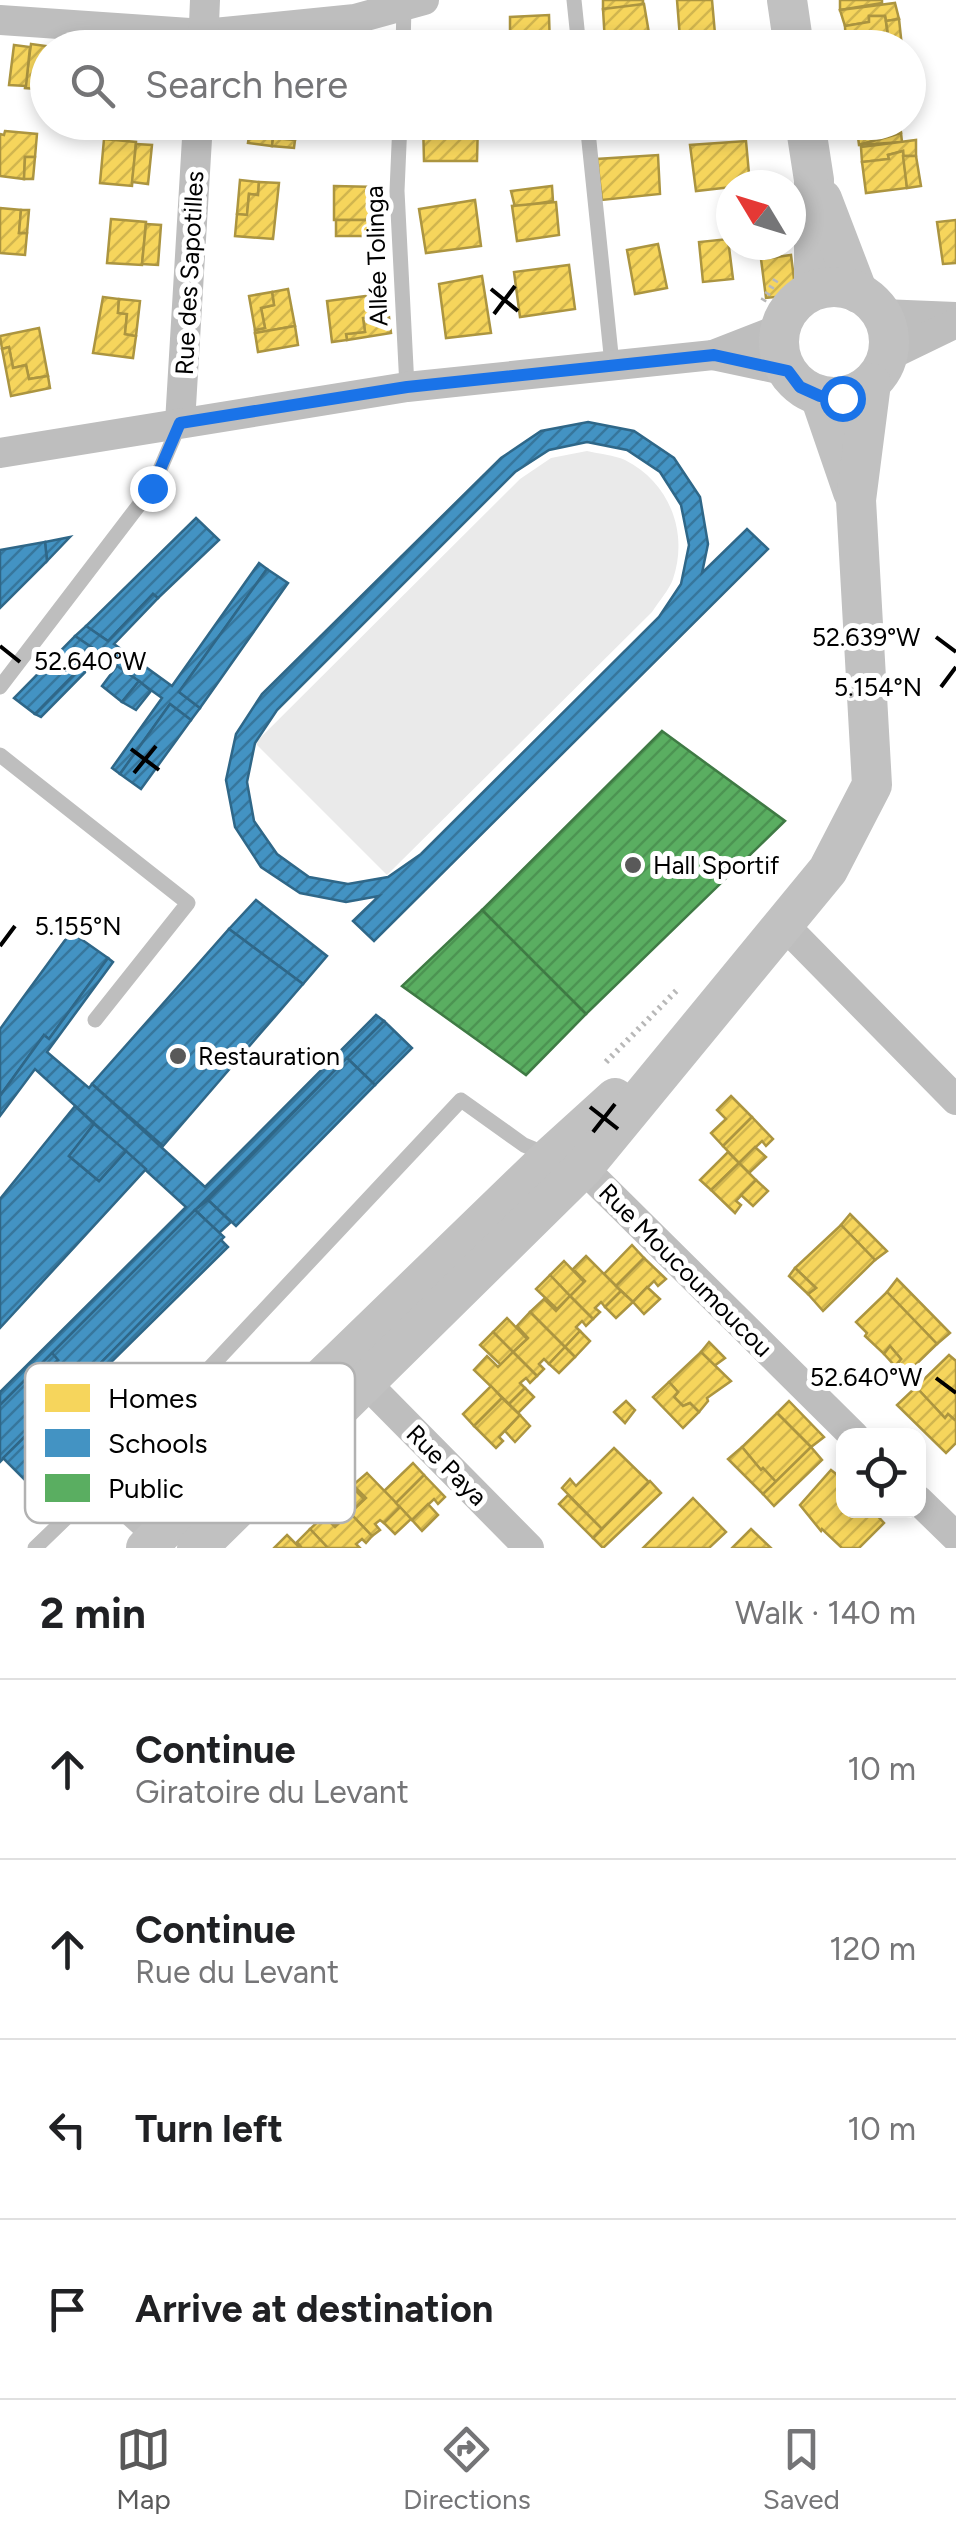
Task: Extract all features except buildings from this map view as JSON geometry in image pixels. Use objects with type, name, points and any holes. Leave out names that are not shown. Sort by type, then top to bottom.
[{"type":"street","points":[[204,30],[206,0]]},
{"type":"street","points":[[787,0],[791,30]]},
{"type":"street","points":[[279,30],[355,19],[414,3]]},
{"type":"street","points":[[0,20],[97,30]]},
{"type":"street","name":"Rue des Sapotilles","points":[[180,423],[197,140]]},
{"type":"street","points":[[808,140],[814,180],[814,290]]},
{"type":"street","points":[[344,1363],[565,1157],[722,1002],[828,870],[872,785],[856,500],[889,335],[870,304],[814,180]]},
{"type":"street","points":[[848,289],[870,304],[956,320],[879,370],[862,390],[842,398],[820,396],[800,387],[779,350],[780,329],[790,309],[814,290],[848,289]]},
{"type":"street","points":[[0,453],[407,387],[714,355],[780,329]]},
{"type":"street","points":[[714,355],[788,371]]},
{"type":"street","points":[[820,396],[856,500]]},
{"type":"street","points":[[784,924],[956,1100]]},
{"type":"street","points":[[355,1392],[565,1157]]},
{"type":"street","name":"Rue Moucoumoucou","points":[[565,1157],[846,1428]]},
{"type":"street","name":"Rue Paya","points":[[365,1382],[529,1548]]},
{"type":"street","points":[[926,1508],[956,1536]]},
{"type":"street","points":[[149,1544],[172,1523]]},
{"type":"street","points":[[197,1548],[222,1523]]},
{"type":"lane","points":[[574,0],[577,30]]},
{"type":"lane","points":[[407,30],[414,3]]},
{"type":"lane","name":"Allée Tolinga","points":[[399,140],[398,191],[407,387]]},
{"type":"lane","points":[[589,140],[612,364]]},
{"type":"lane","points":[[0,687],[152,488],[180,423]]},
{"type":"lane","points":[[0,755],[188,904],[95,1020]]},
{"type":"lane","points":[[214,1363],[461,1100],[524,1144],[565,1157]]},
{"type":"lane","points":[[36,1548],[61,1523]]},
{"type":"lane","points":[[129,1523],[149,1544]]},
{"type":"path","points":[[594,1074],[679,988]]},
{"type":"shaded area","points":[[587,451],[625,460],[653,481],[664,495],[672,510],[678,544],[671,583],[652,612],[387,875],[255,743],[520,479],[551,458]]},
{"type":"place","name":"Hall Sportif","points":[[633,865]]},
{"type":"place","name":"Restauration","points":[[178,1056]]},
{"type":"route","points":[[152,488],[180,423],[407,387],[714,355],[788,371],[800,387],[820,396],[842,398]]}]
